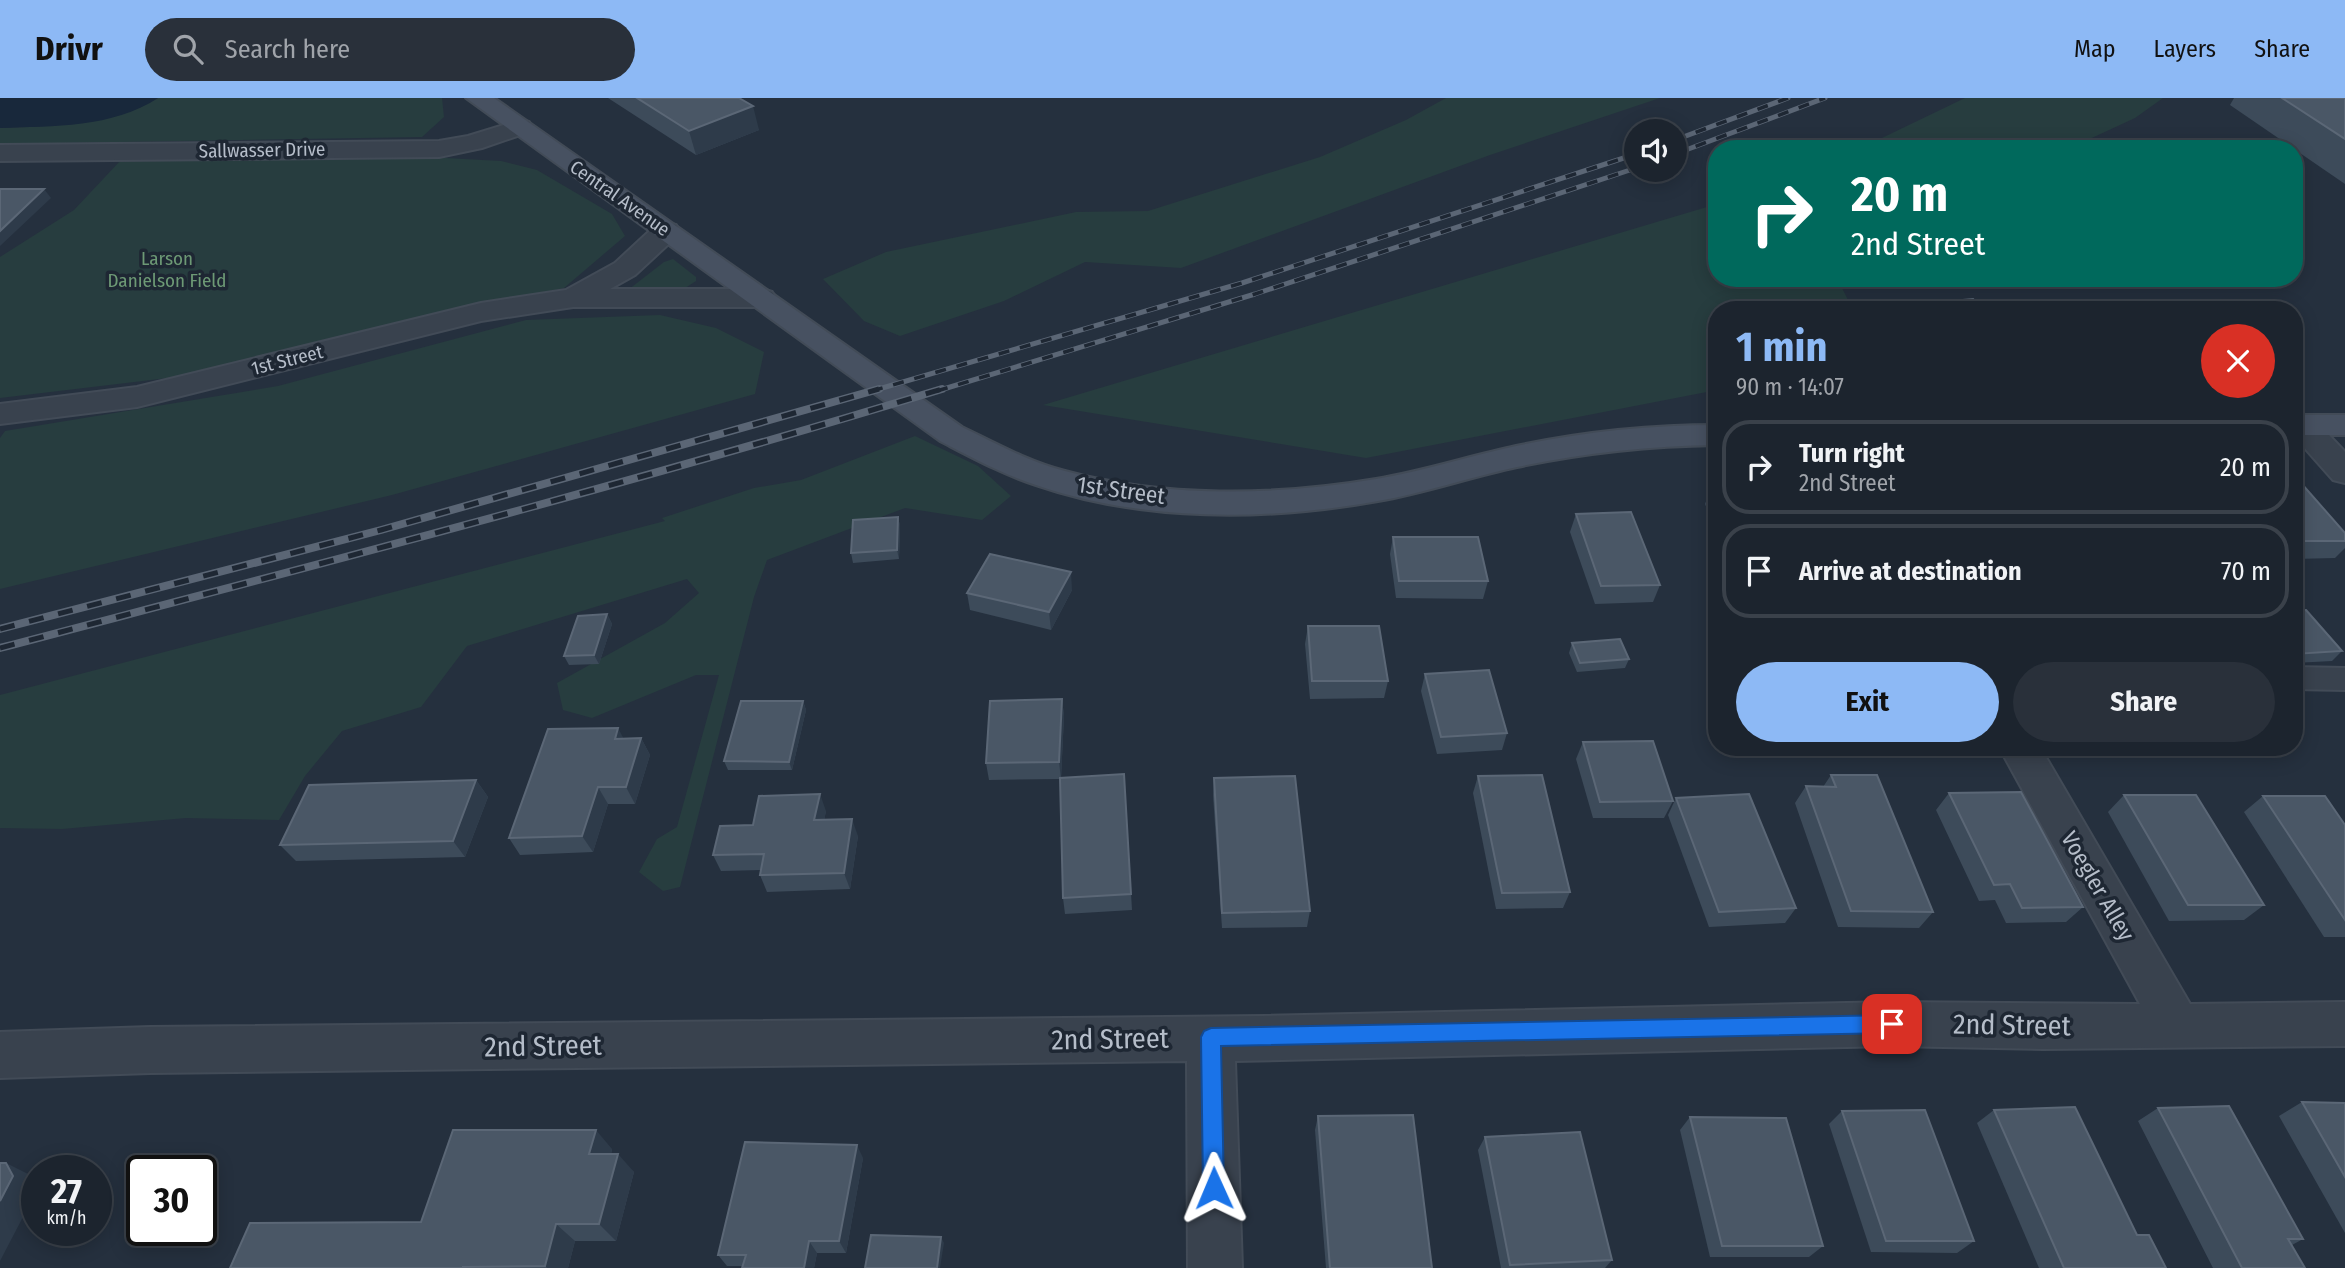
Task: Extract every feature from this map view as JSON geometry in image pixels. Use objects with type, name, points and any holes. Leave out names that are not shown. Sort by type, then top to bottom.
[{"type":"street","name":"Central Avenue","points":[[478,98],[762,298]]},
{"type":"street","name":"Sallwasser Drive","points":[[0,153],[439,149],[473,143],[520,127]]},
{"type":"street","name":"1st Street","points":[[573,298],[625,269],[666,230]]},
{"type":"street","name":"1st Street","points":[[0,414],[137,397],[481,312],[573,298],[762,298],[961,439],[1004,461],[1063,482],[1141,495],[1220,502],[1298,500],[1378,490],[1533,453],[1660,435],[1708,435]]},
{"type":"street","points":[[2303,425],[2345,425]]},
{"type":"street","points":[[2303,430],[2345,472]]},
{"type":"street","name":"Voegler Alley","points":[[2024,756],[2177,1025]]},
{"type":"street","name":"2nd Street","points":[[0,1055],[1892,1024],[2043,1027],[2345,1024]]},
{"type":"street","points":[[1211,1037],[1215,1268]]},
{"type":"lane","points":[[2303,678],[2345,679]]},
{"type":"green space","points":[[158,98],[442,98],[444,117],[422,137],[0,144],[0,128],[82,122],[123,113]]},
{"type":"green space","points":[[1446,98],[1660,98],[1490,155],[1181,268],[1085,262],[1004,301],[900,336],[864,321],[823,279],[886,252],[1076,212],[1148,211],[1320,157],[1406,120]]},
{"type":"green space","points":[[1965,98],[2163,98],[2135,118],[2087,140],[1878,140]]},
{"type":"green space","name":"Larson Danielson Field","points":[[427,157],[501,161],[537,170],[612,214],[625,236],[564,288],[193,375],[0,398],[0,257],[74,210],[121,160]]},
{"type":"green space","points":[[1708,207],[1708,287],[1842,287],[1848,301],[1708,301],[1708,392],[1366,458],[1043,405]]},
{"type":"green space","points":[[673,259],[696,277],[696,281],[682,290],[628,290],[664,262]]},
{"type":"green space","points":[[660,315],[716,328],[764,352],[755,394],[392,495],[0,589],[0,438],[5,431],[278,386],[526,320]]},
{"type":"green space","points":[[915,436],[978,466],[1011,496],[982,520],[905,508],[767,560],[754,597],[680,887],[663,891],[639,872],[657,839],[677,827],[719,675],[696,675],[592,718],[563,710],[557,683],[665,623],[699,593],[687,579],[467,646],[421,707],[342,731],[305,776],[279,820],[186,818],[62,829],[0,828],[0,695],[665,521],[662,518],[754,488],[801,480]]},
{"type":"water","points":[[0,98],[158,98],[122,115],[82,124],[0,128]]},
{"type":"building","points":[[637,98],[739,98],[753,106],[689,131]]},
{"type":"building","points":[[2282,98],[2345,98],[2345,139]]},
{"type":"building","points":[[0,189],[44,189],[0,231]]},
{"type":"building","points":[[2303,485],[2345,533],[2345,541],[2303,541]]},
{"type":"building","points":[[1631,512],[1660,585],[1601,586],[1576,514]]},
{"type":"building","points":[[898,517],[897,550],[851,553],[853,520]]},
{"type":"building","points":[[1393,537],[1478,537],[1488,581],[1399,581]]},
{"type":"building","points":[[990,554],[1071,572],[1049,612],[967,593]]},
{"type":"building","points":[[2303,610],[2306,610],[2342,651],[2303,653]]},
{"type":"building","points":[[607,614],[594,655],[564,656],[578,616]]},
{"type":"building","points":[[1308,626],[1379,626],[1388,681],[1312,681]]},
{"type":"building","points":[[1620,639],[1629,659],[1580,663],[1572,643]]},
{"type":"building","points":[[1489,670],[1507,733],[1441,737],[1425,674]]},
{"type":"building","points":[[1062,699],[1059,762],[986,763],[990,701]]},
{"type":"building","points":[[741,701],[803,701],[789,762],[724,761]]},
{"type":"building","points":[[618,728],[615,739],[641,738],[626,787],[598,787],[582,836],[509,838],[548,729]]},
{"type":"building","points":[[1653,741],[1673,801],[1600,802],[1583,742]]},
{"type":"building","points":[[1124,774],[1131,894],[1063,898],[1060,778]]},
{"type":"building","points":[[1542,775],[1570,892],[1502,893],[1478,776]]},
{"type":"building","points":[[1831,775],[1877,775],[1933,912],[1851,911],[1806,786],[1836,787]]},
{"type":"building","points":[[1295,776],[1310,911],[1222,913],[1214,778]]},
{"type":"building","points":[[476,780],[453,841],[280,845],[309,785]]},
{"type":"building","points":[[2021,792],[2083,907],[2022,908],[2010,884],[1994,885],[1949,793]]},
{"type":"building","points":[[820,794],[814,820],[852,819],[844,873],[760,875],[764,854],[713,855],[720,826],[753,825],[759,796]]},
{"type":"building","points":[[1749,794],[1796,908],[1719,912],[1676,798]]},
{"type":"building","points":[[2124,795],[2196,795],[2264,905],[2188,905]]},
{"type":"building","points":[[2263,796],[2325,796],[2345,825],[2345,920]]},
{"type":"building","points":[[2302,1102],[2345,1103],[2345,1177]]},
{"type":"building","points":[[2229,1106],[2303,1239],[2288,1239],[2305,1268],[2242,1268],[2158,1108]]},
{"type":"building","points":[[2075,1107],[2137,1235],[2149,1235],[2166,1268],[2064,1268],[1994,1110]]},
{"type":"building","points":[[1925,1110],[1974,1241],[1886,1241],[1842,1111]]},
{"type":"building","points":[[1413,1115],[1432,1268],[1330,1268],[1318,1116]]},
{"type":"building","points":[[1690,1117],[1786,1118],[1823,1246],[1722,1246]]},
{"type":"building","points":[[453,1130],[596,1130],[589,1154],[618,1154],[599,1224],[556,1224],[545,1266],[230,1268],[250,1223],[421,1222]]},
{"type":"building","points":[[1580,1132],[1612,1260],[1510,1265],[1485,1137]]},
{"type":"building","points":[[745,1142],[857,1145],[839,1241],[809,1241],[804,1268],[742,1268],[746,1255],[718,1255]]},
{"type":"building","points":[[0,1163],[6,1163],[13,1176],[0,1201]]},
{"type":"building","points":[[871,1235],[941,1237],[937,1268],[865,1268]]},
{"type":"railway","points":[[1687,136],[1788,98]]},
{"type":"railway","points":[[1712,140],[1825,98]]},
{"type":"railway","points":[[1687,150],[1708,142]]},
{"type":"railway","points":[[874,390],[1242,283],[1624,158]]},
{"type":"railway","points":[[937,391],[1255,294],[1624,172]]},
{"type":"railway","points":[[874,390],[879,389]]},
{"type":"railway","points":[[0,648],[590,491],[942,389]]},
{"type":"railway","points":[[0,629],[381,530],[874,390]]},
{"type":"route","points":[[1214,1188],[1211,1037],[1892,1024]]}]
